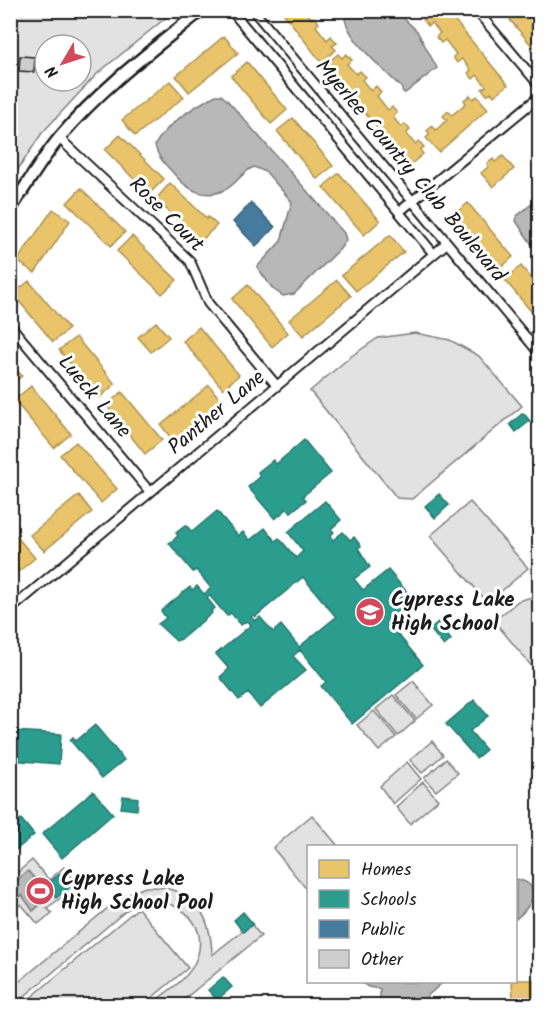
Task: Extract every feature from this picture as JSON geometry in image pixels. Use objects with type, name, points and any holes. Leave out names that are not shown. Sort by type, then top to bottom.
[{"type":"street","points":[[10,210],[59,138],[105,90],[202,10]]},
{"type":"street","name":"Myerlee Country Club Boulevard","points":[[231,10],[433,253]]},
{"type":"street","name":"Myerlee Country Club Boulevard","points":[[253,10],[540,354]]},
{"type":"street","points":[[476,10],[540,86]]},
{"type":"street","points":[[399,212],[540,96]]},
{"type":"street","name":"Rose Court","points":[[59,138],[190,261],[208,303],[277,386]]},
{"type":"street","name":"Panther Lane","points":[[12,605],[447,243]]},
{"type":"street","name":"Lueck Lane","points":[[10,325],[150,492]]},
{"type":"shaded area","points":[[345,10],[396,11],[417,31],[437,68],[405,93],[403,92],[401,87],[356,41],[345,19]]},
{"type":"shaded area","points":[[11,11],[174,11],[93,78],[93,33],[33,33],[33,93],[79,93],[42,133],[11,180]]},
{"type":"shaded area","points":[[216,95],[221,95],[227,100],[344,233],[346,240],[340,249],[294,294],[283,296],[273,289],[257,267],[281,241],[292,202],[266,172],[254,167],[232,186],[221,192],[206,194],[193,190],[180,181],[156,149],[155,145],[160,137],[174,122]]},
{"type":"shaded area","points":[[539,198],[539,255],[516,221],[517,216]]},
{"type":"shaded area","points":[[415,333],[450,340],[479,356],[522,406],[412,499],[397,498],[310,391],[350,357],[378,338]]},
{"type":"shaded area","points":[[470,502],[528,568],[488,603],[430,536]]},
{"type":"shaded area","points":[[540,595],[539,675],[494,621],[518,601]]},
{"type":"shaded area","points":[[413,681],[433,705],[416,719],[396,695]]},
{"type":"shaded area","points":[[393,695],[415,721],[398,736],[376,709]]},
{"type":"shaded area","points":[[374,711],[396,737],[379,751],[357,725]]},
{"type":"shaded area","points":[[432,741],[443,755],[422,773],[410,760]]},
{"type":"shaded area","points":[[446,759],[458,773],[436,791],[424,778]]},
{"type":"shaded area","points":[[407,762],[421,779],[393,804],[380,786]]},
{"type":"shaded area","points":[[423,782],[438,800],[410,824],[396,807]]},
{"type":"shaded area","points":[[312,815],[337,845],[307,845],[307,890],[273,848]]},
{"type":"shaded area","name":"Cypress Lake High School Pool","points":[[32,860],[49,880],[64,867],[79,885],[47,908],[52,913],[38,924],[21,904],[11,912],[11,878]]},
{"type":"shaded area","points":[[28,871],[51,895],[33,911],[22,895],[11,904],[11,885]]},
{"type":"shaded area","points":[[517,879],[531,886],[533,891],[526,909],[517,918]]},
{"type":"shaded area","points":[[145,887],[175,891],[187,896],[196,904],[208,926],[212,955],[251,924],[261,936],[177,1005],[150,1005],[190,970],[199,948],[199,934],[194,922],[185,912],[173,905],[159,902],[144,903],[128,909],[14,1005],[11,1005],[10,990],[21,980],[120,898]]},
{"type":"shaded area","points":[[138,908],[188,968],[143,1005],[34,1005],[29,999]]},
{"type":"shaded area","points":[[362,983],[442,983],[416,1006],[382,1005],[380,989],[368,987]]},
{"type":"building: Homes","points":[[281,10],[305,10],[312,19],[314,17],[319,23],[316,26],[327,40],[331,36],[337,43],[332,46],[336,50],[321,62]]},
{"type":"building: Homes","points":[[422,10],[446,10],[508,85],[494,96],[491,92],[487,95],[482,89],[486,86],[477,75],[473,79],[468,73],[471,70],[462,59],[457,63],[453,57],[456,54],[445,40],[441,43],[436,37],[440,33],[432,23],[428,26],[423,20],[427,17]]},
{"type":"building: Homes","points":[[522,10],[533,10],[540,18],[539,54],[510,20]]},
{"type":"building: Homes","points":[[224,36],[238,53],[189,92],[176,76]]},
{"type":"building: Homes","points":[[338,54],[342,58],[346,54],[352,60],[347,64],[356,74],[360,71],[366,77],[362,80],[371,91],[376,86],[381,92],[377,96],[388,110],[392,107],[397,113],[393,117],[401,127],[405,124],[410,130],[406,134],[415,144],[419,141],[424,147],[420,150],[423,154],[409,166],[325,65]]},
{"type":"building: Homes","points":[[247,62],[287,110],[271,124],[231,76]]},
{"type":"building: Homes","points":[[170,81],[184,97],[135,136],[122,120]]},
{"type":"building: Homes","points":[[470,95],[473,99],[477,96],[488,109],[439,152],[426,138],[430,134],[427,131],[432,126],[436,130],[447,120],[443,116],[448,111],[452,115],[466,103],[464,100]]},
{"type":"building: Homes","points":[[293,118],[333,166],[317,179],[277,131]]},
{"type":"building: Homes","points":[[120,135],[164,179],[149,194],[105,150]]},
{"type":"building: Homes","points":[[503,156],[514,169],[493,187],[481,173],[493,159],[495,162]]},
{"type":"building: Homes","points":[[339,173],[380,221],[364,235],[323,187]]},
{"type":"building: Homes","points":[[170,183],[207,219],[208,217],[217,225],[200,242],[156,199]]},
{"type":"building: Homes","points":[[81,188],[125,232],[111,246],[67,203]]},
{"type":"building: Homes","points":[[468,203],[513,257],[497,271],[451,217]]},
{"type":"building: Homes","points":[[53,209],[70,221],[35,273],[17,261]]},
{"type":"building: Homes","points":[[390,235],[404,252],[356,291],[342,275]]},
{"type":"building: Homes","points":[[132,236],[177,280],[162,294],[117,251]]},
{"type":"building: Homes","points":[[521,266],[540,288],[540,322],[504,279]]},
{"type":"building: Homes","points":[[337,280],[351,296],[303,336],[289,320]]},
{"type":"building: Homes","points":[[29,281],[69,329],[53,342],[13,294]]},
{"type":"building: Homes","points":[[248,285],[288,333],[272,347],[232,299]]},
{"type":"building: Homes","points":[[156,322],[169,337],[151,352],[138,337]]},
{"type":"building: Homes","points":[[199,327],[239,375],[223,389],[183,341]]},
{"type":"building: Homes","points":[[76,337],[115,384],[99,398],[59,350]]},
{"type":"building: Homes","points":[[10,362],[22,376],[10,385]]},
{"type":"building: Homes","points":[[209,385],[222,402],[174,442],[161,425]]},
{"type":"building: Homes","points":[[31,386],[71,434],[54,448],[14,400]]},
{"type":"building: Homes","points":[[122,392],[162,440],[145,454],[106,405]]},
{"type":"building: Homes","points":[[76,442],[117,489],[101,503],[60,455]]},
{"type":"building: Homes","points":[[10,445],[18,454],[10,461]]},
{"type":"building: Homes","points":[[79,495],[92,512],[44,551],[30,535]]},
{"type":"building: Homes","points":[[10,529],[35,558],[18,572],[10,562]]},
{"type":"building: Homes","points":[[517,980],[540,980],[540,998],[513,999],[512,983],[517,983]]},
{"type":"building: Schools","points":[[523,413],[530,421],[516,432],[510,424]]},
{"type":"building: Schools","points":[[304,440],[331,473],[303,496],[306,500],[291,512],[287,509],[275,519],[248,487],[260,477],[258,472],[273,460],[276,464]]},
{"type":"building: Schools","points":[[439,494],[449,505],[435,518],[425,506]]},
{"type":"building: Schools","name":"Cypress Lake High School","points":[[325,501],[341,520],[331,529],[334,532],[330,536],[333,540],[343,532],[350,540],[354,537],[361,546],[358,548],[370,567],[354,579],[363,590],[388,570],[417,604],[395,622],[392,618],[388,622],[423,665],[352,724],[321,686],[326,682],[300,650],[293,656],[306,670],[260,708],[248,693],[239,700],[220,677],[229,669],[216,654],[251,625],[247,621],[241,625],[231,613],[227,616],[210,596],[207,598],[215,608],[211,611],[212,613],[181,639],[176,641],[158,624],[166,618],[161,611],[190,587],[192,590],[197,586],[204,594],[211,588],[196,570],[193,572],[169,543],[186,525],[192,532],[217,511],[238,536],[243,532],[250,540],[265,528],[275,541],[279,538],[296,558],[303,551],[288,532]],"holes":[[[303,577],[336,617],[299,647],[281,625],[273,632],[260,617],[255,621],[251,617],[254,615],[255,617]]]},
{"type":"building: Schools","points":[[438,622],[451,640],[444,646],[430,629]]},
{"type":"building: Schools","points":[[474,700],[488,716],[470,731],[486,750],[476,758],[446,724]]},
{"type":"building: Schools","points":[[10,714],[14,715],[13,731],[61,734],[59,764],[10,760]]},
{"type":"building: Schools","points":[[95,725],[124,760],[102,778],[70,740],[73,737],[76,741]]},
{"type":"building: Schools","points":[[93,791],[113,814],[62,858],[42,834]]},
{"type":"building: Schools","points":[[123,796],[138,798],[137,810],[121,808]]},
{"type":"building: Schools","points":[[21,819],[34,835],[10,855],[10,828]]},
{"type":"building: Schools","points":[[65,870],[75,883],[56,898],[45,885]]},
{"type":"building: Schools","points":[[243,912],[253,924],[243,932],[234,920]]},
{"type":"building: Schools","points":[[223,977],[232,987],[217,1000],[208,990]]},
{"type":"building: Public","points":[[251,203],[275,227],[256,246],[233,222]]},
{"type":"building: Other","points":[[20,56],[33,57],[33,72],[19,71]]},
{"type":"place","name":"Cypress Lake High School","points":[[370,612]]},
{"type":"place","name":"Cypress Lake High School Pool","points":[[40,891]]}]
